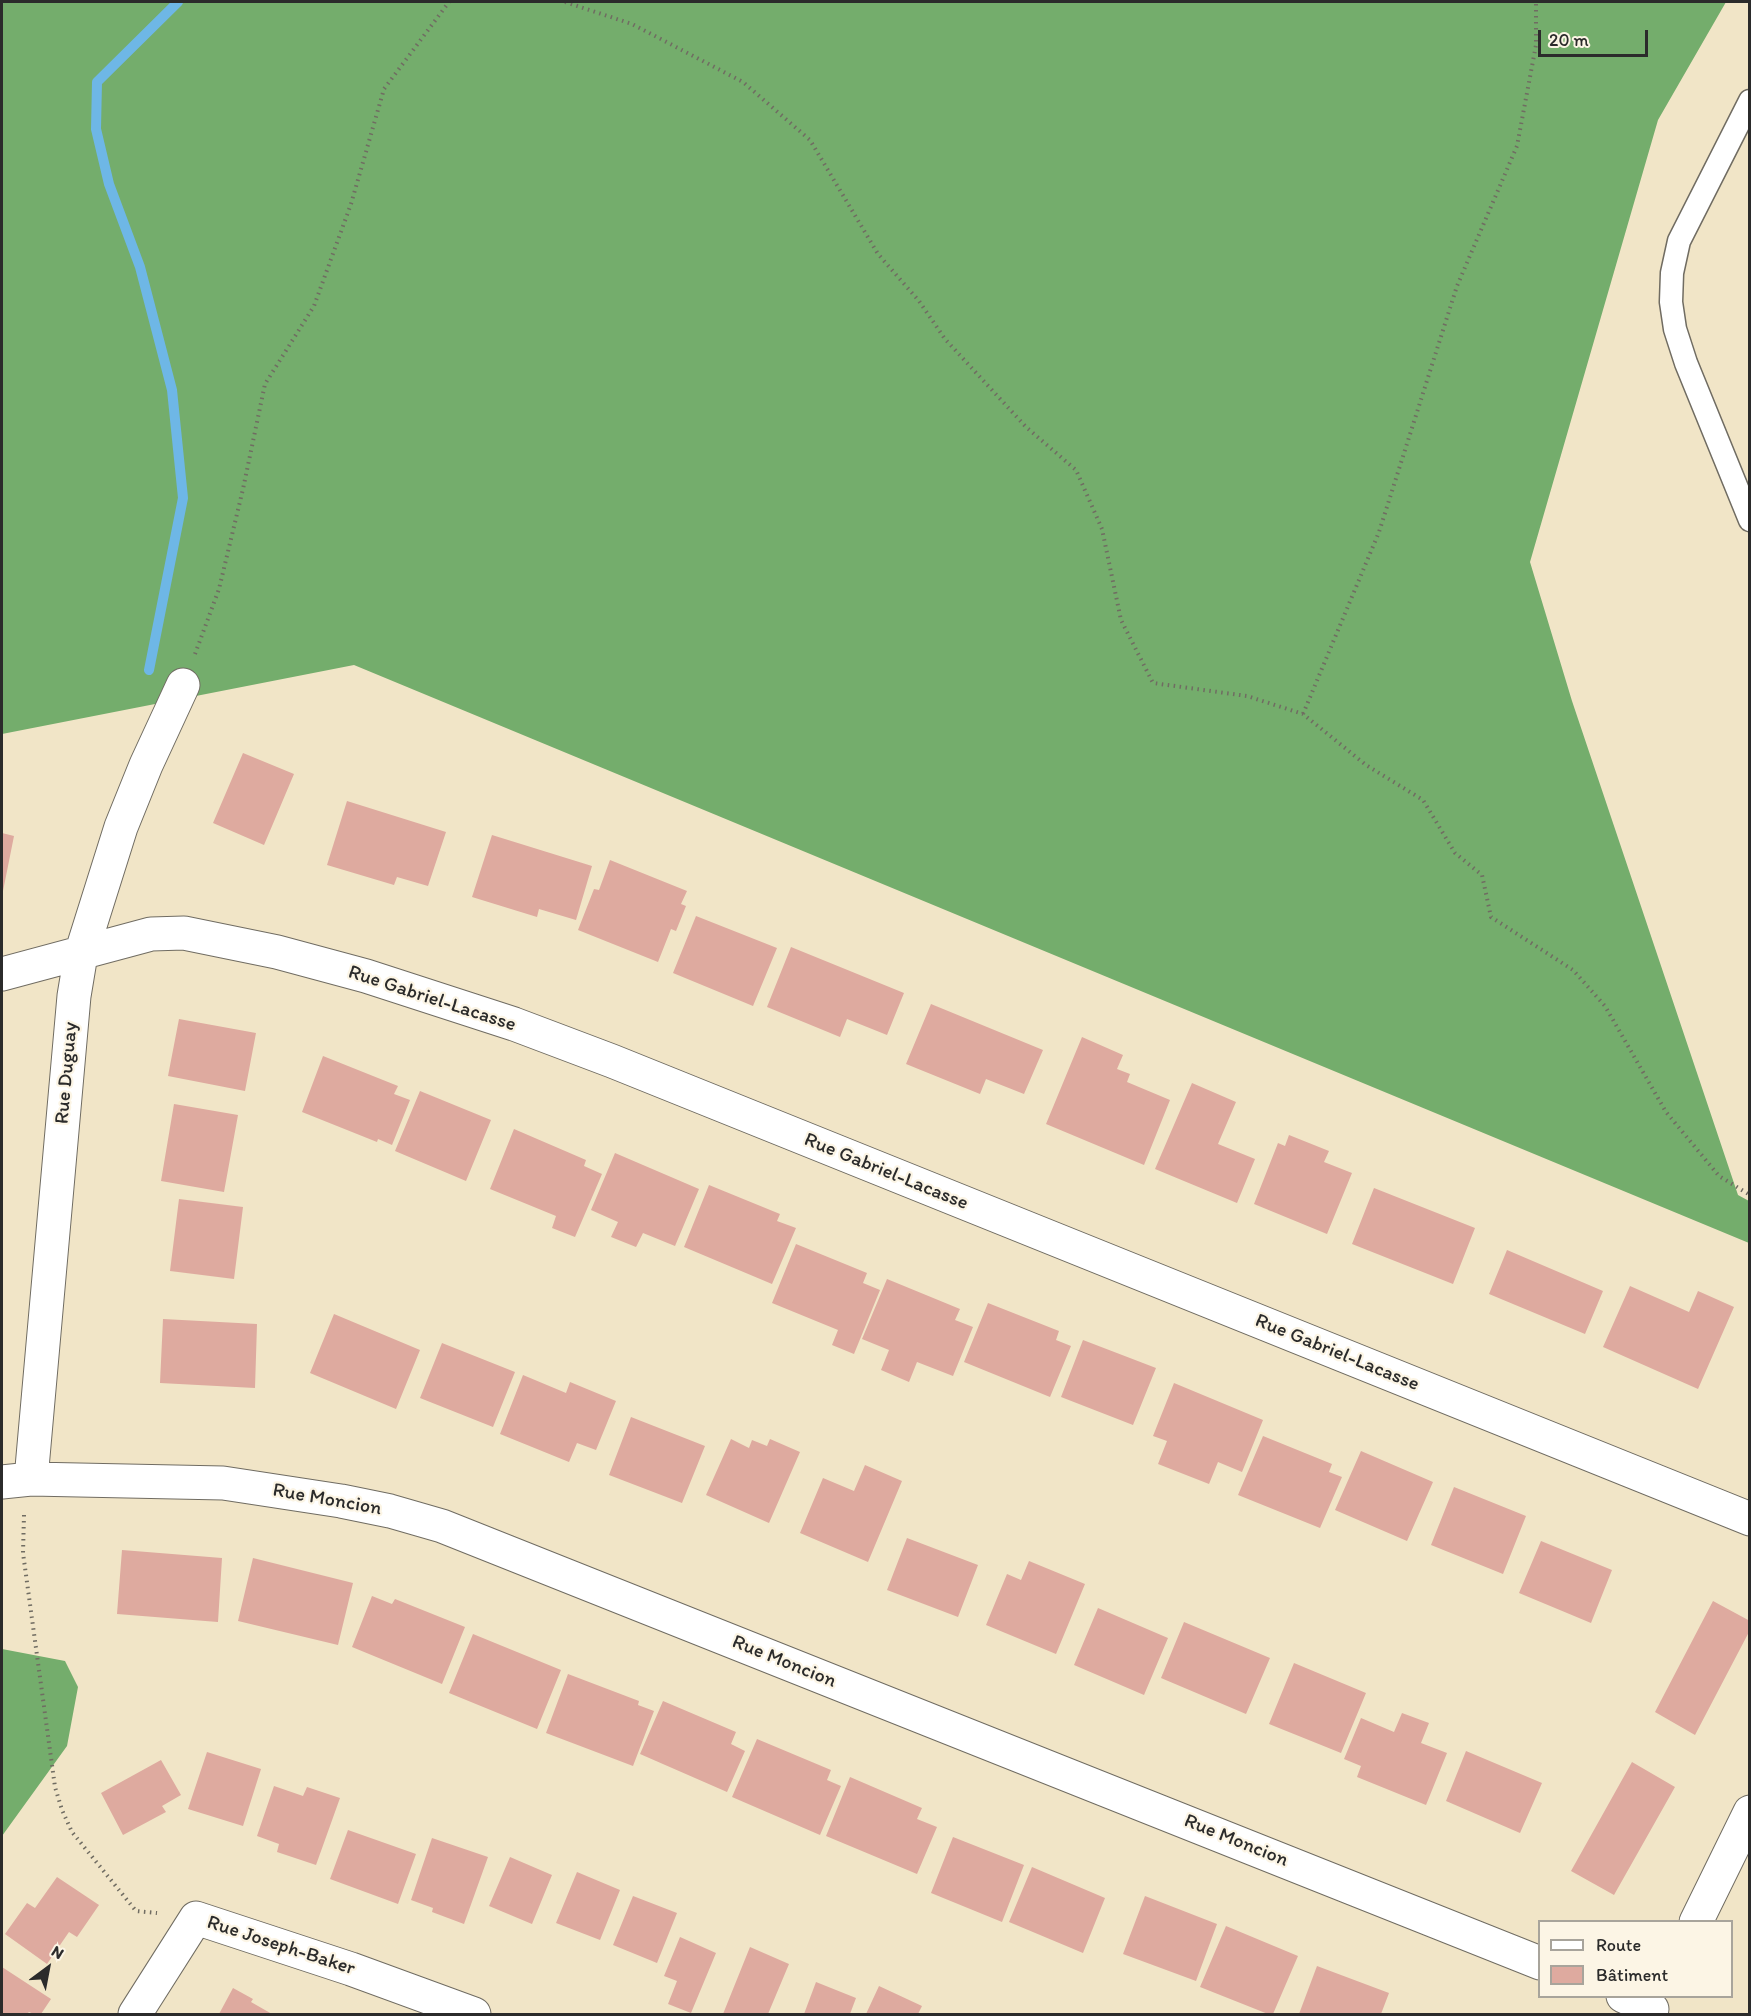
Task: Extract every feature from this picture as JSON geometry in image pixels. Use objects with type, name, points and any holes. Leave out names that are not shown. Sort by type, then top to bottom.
[{"type":"street","name":"Rue Duguay","points":[[16,1480],[81,954],[121,828],[146,765],[183,685]]},
{"type":"street","name":"Rue Gabriel-Lacasse","points":[[2,974],[151,934],[184,933],[277,951],[366,976],[514,1024],[634,1070],[1749,1519]]},
{"type":"street","name":"Rue Moncion","points":[[16,1480],[223,1483],[340,1500],[442,1526],[1538,1963]]},
{"type":"street","points":[[1697,1920],[1749,1812]]},
{"type":"street","name":"Rue Joseph-Baker","points":[[135,2014],[196,1918],[351,1969],[474,2014]]},
{"type":"street","points":[[1628,1998],[1653,2007]]},
{"type":"lane","points":[[1749,102],[1679,241],[1672,273],[1671,302],[1675,328],[1686,363],[1749,520]]},
{"type":"path","points":[[183,685],[219,589],[265,384],[314,306],[351,204],[384,89],[449,2]]},
{"type":"path","points":[[565,2],[632,24],[743,82],[810,140],[878,254],[920,301],[945,339],[1026,427],[1076,470],[1102,529],[1121,620],[1153,683],[1247,696],[1303,714],[1366,765],[1423,800],[1455,853],[1482,875],[1491,917],[1573,970],[1605,1006],[1666,1112],[1719,1176],[1749,1195]]},
{"type":"path","points":[[1303,714],[1379,532],[1457,286],[1517,146],[1536,45],[1536,2]]},
{"type":"path","points":[[16,1480],[24,1514],[23,1553],[55,1788],[72,1832],[136,1911]]},
{"type":"green space","points":[[2,2],[1726,2],[1658,120],[1530,562],[1572,701],[1738,1195],[1749,1201],[1749,1243],[354,665],[2,734]]},
{"type":"green space","points":[[2,1649],[65,1661],[78,1687],[67,1746],[2,1836]]},
{"type":"building","points":[[243,753],[294,774],[264,845],[213,823]]},
{"type":"building","points":[[347,801],[446,832],[428,886],[397,877],[394,885],[327,865]]},
{"type":"building","points":[[2,833],[14,836],[3,891],[2,891]]},
{"type":"building","points":[[492,835],[592,866],[576,920],[539,909],[537,917],[472,897]]},
{"type":"building","points":[[610,860],[687,891],[681,904],[686,906],[676,931],[671,929],[658,962],[578,930],[594,889],[599,890]]},
{"type":"building","points":[[696,916],[777,948],[753,1006],[673,973]]},
{"type":"building","points":[[791,947],[904,993],[887,1035],[847,1019],[840,1037],[767,1007]]},
{"type":"building","points":[[931,1004],[1043,1050],[1024,1094],[986,1079],[980,1094],[906,1064]]},
{"type":"building","points":[[179,1019],[256,1033],[245,1091],[168,1076]]},
{"type":"building","points":[[1082,1037],[1123,1055],[1117,1069],[1130,1074],[1127,1082],[1170,1100],[1144,1165],[1046,1124]]},
{"type":"building","points":[[323,1056],[398,1086],[394,1094],[410,1100],[392,1145],[378,1139],[377,1142],[302,1112]]},
{"type":"building","points":[[1192,1083],[1236,1102],[1218,1144],[1255,1159],[1237,1203],[1155,1169]]},
{"type":"building","points":[[420,1091],[491,1120],[466,1181],[395,1151]]},
{"type":"building","points":[[174,1104],[238,1115],[224,1192],[161,1181]]},
{"type":"building","points":[[514,1129],[586,1160],[584,1166],[602,1174],[575,1237],[552,1228],[556,1216],[490,1189]]},
{"type":"building","points":[[1289,1135],[1329,1151],[1324,1162],[1352,1173],[1327,1234],[1254,1204],[1278,1143],[1285,1146]]},
{"type":"building","points":[[615,1153],[699,1189],[675,1246],[643,1233],[636,1247],[611,1237],[618,1222],[591,1210]]},
{"type":"building","points":[[709,1185],[780,1214],[777,1221],[796,1228],[772,1284],[684,1247]]},
{"type":"building","points":[[1374,1188],[1475,1228],[1453,1284],[1352,1244]]},
{"type":"building","points":[[179,1199],[243,1207],[234,1279],[170,1271]]},
{"type":"building","points":[[796,1244],[867,1273],[863,1283],[880,1290],[854,1354],[832,1345],[838,1330],[772,1303]]},
{"type":"building","points":[[1507,1250],[1603,1291],[1585,1334],[1489,1294]]},
{"type":"building","points":[[887,1279],[960,1309],[955,1320],[973,1327],[953,1376],[917,1362],[909,1382],[881,1370],[889,1350],[862,1339]]},
{"type":"building","points":[[1630,1286],[1689,1312],[1698,1291],[1734,1307],[1698,1389],[1603,1347]]},
{"type":"building","points":[[988,1303],[1059,1331],[1056,1340],[1071,1346],[1050,1397],[964,1362]]},
{"type":"building","points":[[334,1314],[420,1350],[396,1409],[310,1373]]},
{"type":"building","points":[[163,1319],[257,1324],[255,1388],[160,1383]]},
{"type":"building","points":[[1083,1340],[1156,1368],[1133,1425],[1061,1397]]},
{"type":"building","points":[[442,1343],[515,1372],[493,1427],[420,1398]]},
{"type":"building","points":[[523,1375],[566,1393],[570,1382],[616,1401],[596,1450],[577,1443],[569,1462],[500,1434]]},
{"type":"building","points":[[1174,1383],[1263,1420],[1242,1472],[1218,1462],[1209,1484],[1158,1464],[1167,1441],[1153,1436]]},
{"type":"building","points":[[631,1417],[705,1446],[682,1503],[609,1475]]},
{"type":"building","points":[[1263,1436],[1332,1464],[1329,1472],[1342,1477],[1320,1528],[1238,1495]]},
{"type":"building","points":[[731,1439],[749,1448],[752,1440],[767,1446],[770,1439],[800,1452],[769,1523],[706,1495]]},
{"type":"building","points":[[1361,1451],[1433,1482],[1407,1541],[1335,1510]]},
{"type":"building","points":[[865,1465],[902,1481],[868,1562],[800,1533],[823,1478],[854,1491]]},
{"type":"building","points":[[1454,1487],[1526,1516],[1503,1574],[1431,1545]]},
{"type":"building","points":[[907,1538],[978,1565],[958,1617],[887,1590]]},
{"type":"building","points":[[1541,1541],[1612,1570],[1591,1623],[1519,1593]]},
{"type":"building","points":[[122,1550],[222,1558],[218,1622],[117,1614]]},
{"type":"building","points":[[253,1558],[353,1583],[338,1645],[238,1621]]},
{"type":"building","points":[[1029,1561],[1085,1584],[1056,1654],[986,1625],[1007,1574],[1021,1580]]},
{"type":"building","points":[[372,1596],[392,1604],[395,1599],[465,1627],[442,1684],[352,1647]]},
{"type":"building","points":[[1713,1601],[1750,1621],[1750,1630],[1695,1735],[1655,1712]]},
{"type":"building","points":[[1098,1608],[1168,1638],[1144,1695],[1074,1665]]},
{"type":"building","points":[[1184,1622],[1270,1658],[1246,1714],[1161,1678]]},
{"type":"building","points":[[473,1634],[561,1670],[537,1729],[449,1693]]},
{"type":"building","points":[[1294,1663],[1366,1693],[1341,1753],[1269,1724]]},
{"type":"building","points":[[568,1674],[639,1701],[638,1705],[654,1711],[633,1766],[546,1733]]},
{"type":"building","points":[[663,1701],[736,1732],[731,1744],[745,1751],[727,1792],[640,1754]]},
{"type":"building","points":[[1402,1713],[1429,1723],[1421,1743],[1447,1753],[1426,1805],[1357,1777],[1361,1766],[1344,1759],[1361,1718],[1394,1732]]},
{"type":"building","points":[[757,1739],[831,1770],[827,1780],[841,1786],[820,1835],[732,1797]]},
{"type":"building","points":[[1466,1751],[1542,1783],[1520,1833],[1446,1801]]},
{"type":"building","points":[[207,1752],[261,1769],[243,1826],[188,1809]]},
{"type":"building","points":[[161,1760],[181,1795],[162,1806],[166,1812],[123,1835],[101,1793]]},
{"type":"building","points":[[1632,1762],[1675,1787],[1614,1895],[1571,1871]]},
{"type":"building","points":[[850,1777],[922,1808],[917,1819],[937,1827],[917,1874],[826,1836]]},
{"type":"building","points":[[274,1786],[303,1796],[307,1787],[340,1798],[316,1865],[277,1852],[279,1844],[257,1836]]},
{"type":"building","points":[[348,1830],[416,1854],[398,1904],[330,1879]]},
{"type":"building","points":[[953,1837],[1024,1865],[1002,1922],[931,1893]]},
{"type":"building","points":[[432,1838],[488,1857],[464,1924],[432,1912],[433,1908],[411,1900]]},
{"type":"building","points":[[510,1857],[552,1875],[532,1924],[489,1906]]},
{"type":"building","points":[[1032,1867],[1105,1898],[1083,1953],[1009,1922]]},
{"type":"building","points":[[577,1872],[620,1890],[600,1940],[556,1923]]},
{"type":"building","points":[[57,1877],[99,1905],[77,1937],[69,1932],[47,1964],[5,1934],[27,1903],[35,1908]]},
{"type":"building","points":[[633,1896],[677,1913],[657,1963],[613,1945]]},
{"type":"building","points":[[1145,1896],[1217,1924],[1196,1981],[1123,1954]]},
{"type":"building","points":[[1226,1926],[1298,1956],[1273,2014],[1200,1987]]},
{"type":"building","points":[[680,1937],[716,1953],[691,2013],[668,2004],[677,1981],[664,1976]]},
{"type":"building","points":[[750,1947],[789,1964],[768,2014],[723,2014]]},
{"type":"building","points":[[1317,1966],[1389,1993],[1381,2014],[1299,2014]]},
{"type":"building","points":[[2,1967],[51,1999],[41,2014],[29,2012],[27,2014],[2,2014]]},
{"type":"building","points":[[816,1982],[856,1998],[850,2014],[804,2014]]},
{"type":"building","points":[[879,1986],[922,2006],[918,2014],[866,2014]]},
{"type":"building","points":[[233,1988],[253,1999],[251,2002],[272,2014],[219,2014]]},
{"type":"waterway","points":[[149,670],[183,498],[172,390],[140,267],[109,184],[96,129],[97,82],[178,2]]}]
